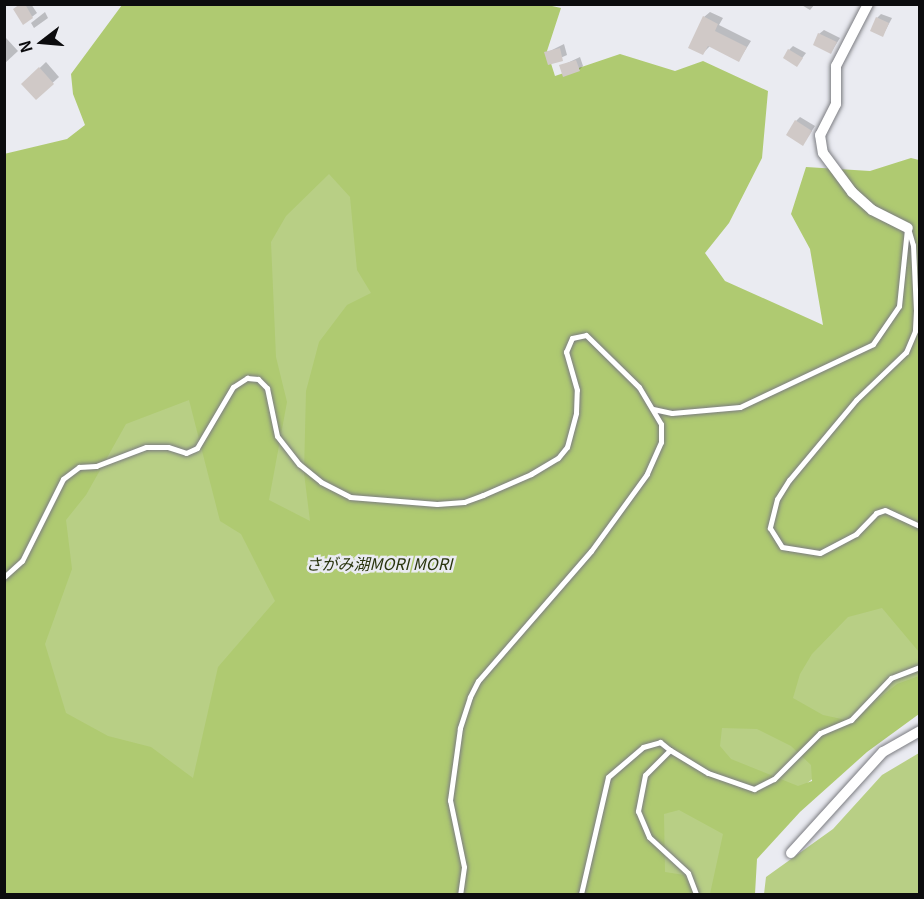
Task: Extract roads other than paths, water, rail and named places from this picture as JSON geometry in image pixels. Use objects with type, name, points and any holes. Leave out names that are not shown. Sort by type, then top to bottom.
[{"type":"street","points":[[868,4],[836,66],[836,104],[820,135],[823,153],[852,192],[872,210],[908,228]]},
{"type":"street","points":[[791,852],[883,752],[920,731]]},
{"type":"lane","points":[[653,409],[672,413],[740,407],[873,344],[898,306],[908,228]]},
{"type":"lane","points":[[908,228],[913,245],[916,310],[915,331],[906,352],[856,400],[789,480],[777,499],[770,528],[782,548],[810,553],[838,546],[885,510],[920,526]]},
{"type":"lane","points":[[4,577],[22,561],[63,479],[79,467],[96,466],[146,447],[168,447],[186,453],[197,448],[232,387],[247,378],[258,379],[267,388],[277,436],[299,464],[321,483],[350,497],[376,502],[464,502],[531,474],[558,458],[567,447],[576,413],[577,390],[566,352],[572,338],[586,335],[628,375],[653,409],[661,423],[661,442],[647,474],[591,551],[478,681],[470,697],[460,728],[450,800],[464,867],[460,894]]},
{"type":"lane","points":[[581,894],[608,777],[643,747],[660,742],[708,773],[754,789],[774,779],[820,733],[851,720],[891,678],[920,667]]},
{"type":"lane","points":[[670,750],[645,775],[638,811],[649,837],[688,873],[696,894]]},
{"type":"park label","name":"さがみ湖MORI MORI","points":[[379,563]]}]
